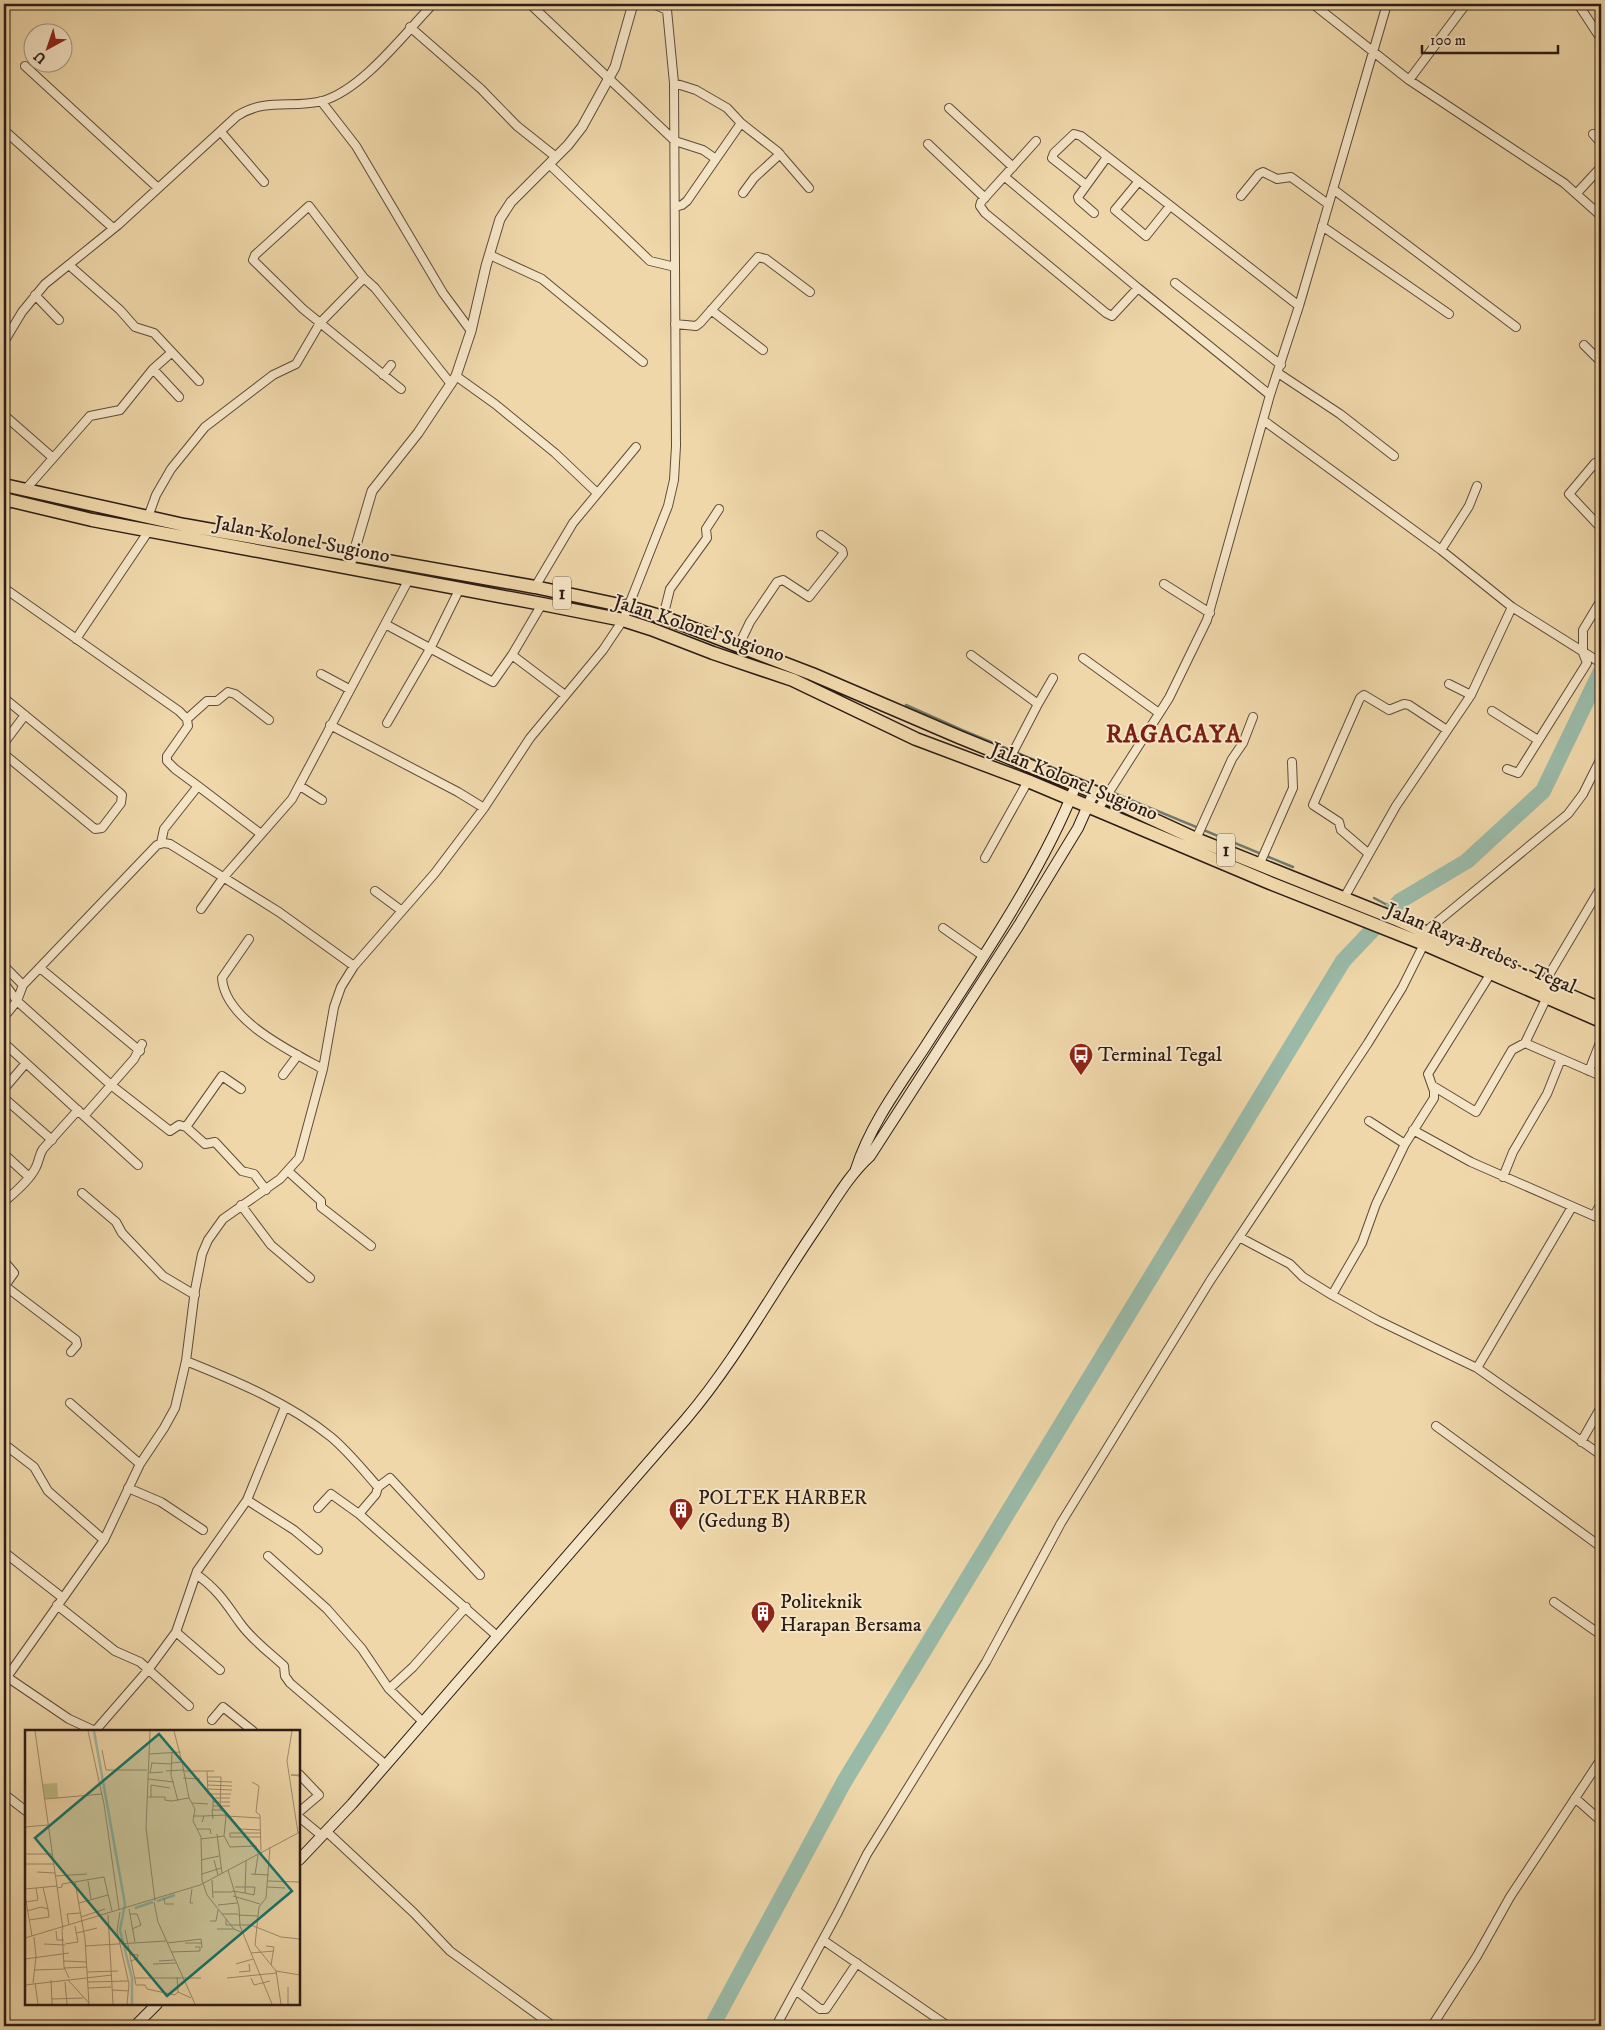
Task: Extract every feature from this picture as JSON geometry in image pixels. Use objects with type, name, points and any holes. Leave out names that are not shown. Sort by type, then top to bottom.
[{"type":"highway","name":"1","points":[[4,485],[149,523],[352,554],[535,587],[629,607],[663,617],[739,645],[1013,753],[1076,785],[1104,793]]},
{"type":"highway","name":"Jalan Kolonel Sugiono","points":[[5,504],[92,520],[149,523],[349,569],[460,588],[623,620],[793,680],[916,739],[1028,781],[1346,913]]},
{"type":"highway","name":"Jalan Kolonel Sugiono","points":[[1104,793],[1359,905]]},
{"type":"highway","name":"Jalan Raya Brebes - Tegal","points":[[1359,905],[1397,926],[1545,991],[1601,1021]]},
{"type":"highway","name":"Jalan Raya Brebes - Tegal","points":[[1346,913],[1397,926]]},
{"type":"highway","name":"Jalan Raya Brebes - Tegal","points":[[1425,938],[1491,973],[1601,1008]]},
{"type":"main road","points":[[856,1170],[861,1152],[887,1107],[983,956],[1019,895],[1070,800],[1076,785]]},
{"type":"main road","points":[[300,1859],[386,1765],[418,1718],[497,1636],[701,1402],[738,1350],[856,1170],[870,1156],[1104,793]]},
{"type":"main road","points":[[1019,895],[1033,902]]},
{"type":"main road","points":[[135,2026],[156,2005]]},
{"type":"street","points":[[4,342],[35,295],[238,116],[256,107],[321,101],[353,85],[433,4]]},
{"type":"street","points":[[530,4],[680,142],[703,150],[716,159]]},
{"type":"street","points":[[349,569],[372,491],[418,433],[453,380],[471,331],[500,219],[511,202],[556,157],[582,127],[609,78],[622,46],[633,4]]},
{"type":"street","points":[[285,1407],[247,1500],[196,1574],[176,1632],[99,1730],[69,1718],[6,1680],[104,1540],[140,1464],[175,1408],[186,1361],[202,1254],[208,1240],[223,1219],[289,1172],[299,1158],[323,1069],[334,1007],[341,987],[354,966],[435,873],[484,808],[530,738],[603,650],[623,620],[629,607],[668,506],[674,480],[676,446],[678,325],[675,267],[680,142],[679,84],[667,7],[653,4]]},
{"type":"street","points":[[1313,4],[1408,80],[1577,193],[1601,216]]},
{"type":"street","points":[[1104,793],[1158,713],[1190,658],[1210,613],[1270,395],[1299,306],[1387,4]]},
{"type":"street","points":[[1408,80],[1466,4]]},
{"type":"street","points":[[1578,4],[1601,39]]},
{"type":"street","points":[[410,27],[481,89],[517,126],[556,157]]},
{"type":"street","points":[[32,72],[157,186]]},
{"type":"street","points":[[679,84],[724,106],[741,123],[780,154],[809,188]]},
{"type":"street","points":[[321,101],[356,146],[437,284],[471,331]]},
{"type":"street","points":[[948,108],[1013,167]]},
{"type":"street","points":[[678,206],[716,159],[741,123]]},
{"type":"street","points":[[4,130],[113,228]]},
{"type":"street","points":[[220,132],[264,182]]},
{"type":"street","points":[[1086,185],[1053,160],[1054,153],[1074,134],[1081,136],[1299,306]]},
{"type":"street","points":[[1593,134],[1601,143]]},
{"type":"street","points":[[1036,141],[980,206],[1106,313],[1112,316],[1117,313],[1138,288]]},
{"type":"street","points":[[928,144],[985,198]]},
{"type":"street","points":[[743,193],[754,178],[780,154]]},
{"type":"street","points":[[1094,212],[1078,199],[1107,156]]},
{"type":"street","points":[[549,164],[649,260],[675,267]]},
{"type":"street","points":[[1577,193],[1601,167]]},
{"type":"street","points":[[1241,196],[1259,174],[1263,172],[1277,179],[1291,177],[1328,204]]},
{"type":"street","points":[[1005,177],[1270,395]]},
{"type":"street","points":[[1139,181],[1115,210],[1138,230],[1146,236],[1170,206]]},
{"type":"street","points":[[1333,189],[1516,327]]},
{"type":"street","points":[[400,389],[320,323],[254,262],[255,255],[309,206],[364,278],[375,288],[453,380],[495,404],[555,453],[596,492]]},
{"type":"street","points":[[1322,226],[1450,314]]},
{"type":"street","points":[[490,255],[542,279],[643,362]]},
{"type":"street","points":[[678,325],[696,326],[758,257],[766,259],[810,292]]},
{"type":"street","points":[[69,265],[120,310],[135,327],[154,334],[199,382]]},
{"type":"street","points":[[76,639],[149,523],[156,495],[171,469],[205,427],[273,376],[296,364],[320,323],[364,278]]},
{"type":"street","points":[[1175,283],[1280,368],[1394,456]]},
{"type":"street","points":[[35,295],[59,320]]},
{"type":"street","points":[[711,310],[763,350]]},
{"type":"street","points":[[1584,345],[1601,362]]},
{"type":"street","points":[[25,490],[52,457],[92,414],[121,408],[152,370],[171,353]]},
{"type":"street","points":[[383,375],[391,366]]},
{"type":"street","points":[[152,370],[179,397]]},
{"type":"street","points":[[4,415],[52,457]]},
{"type":"street","points":[[1264,420],[1440,550],[1512,607],[1599,662]]},
{"type":"street","points":[[535,587],[572,523],[596,492],[636,447]]},
{"type":"street","points":[[1601,463],[1595,463],[1569,494],[1601,528]]},
{"type":"street","points":[[1440,550],[1469,506],[1477,486]]},
{"type":"street","points":[[663,617],[670,589],[707,538],[706,529],[719,509]]},
{"type":"street","points":[[739,645],[750,622],[777,582],[783,580],[809,596],[838,562],[843,552],[821,535]]},
{"type":"street","points":[[201,909],[223,878],[288,803],[300,786],[330,725],[409,579]]},
{"type":"street","points":[[1164,584],[1210,613]]},
{"type":"street","points":[[4,588],[179,711],[187,719],[188,726],[166,759],[175,769],[261,834]]},
{"type":"street","points":[[387,723],[430,649],[460,588]]},
{"type":"street","points":[[1507,769],[1517,774],[1585,666],[1583,630],[1601,600]]},
{"type":"street","points":[[385,624],[493,682],[542,604]]},
{"type":"street","points":[[1344,898],[1396,806],[1471,695],[1512,607]]},
{"type":"street","points":[[512,654],[565,695]]},
{"type":"street","points":[[971,655],[1038,704]]},
{"type":"street","points":[[1083,658],[1158,713]]},
{"type":"street","points":[[321,674],[349,689]]},
{"type":"street","points":[[1013,753],[1053,678]]},
{"type":"street","points":[[1449,684],[1471,695]]},
{"type":"street","points":[[187,719],[206,702],[216,701],[228,692],[234,694],[270,720]]},
{"type":"street","points":[[1368,854],[1341,830],[1338,822],[1313,806],[1360,698],[1364,695],[1368,696],[1389,710],[1404,704],[1409,705],[1448,730]]},
{"type":"street","points":[[4,698],[119,792],[122,795],[121,803],[102,828],[94,829],[4,754]]},
{"type":"street","points":[[1492,711],[1538,740]]},
{"type":"street","points":[[4,743],[26,715]]},
{"type":"street","points":[[1197,835],[1235,753],[1243,743],[1253,717]]},
{"type":"street","points":[[330,725],[458,792],[484,808]]},
{"type":"street","points":[[776,2026],[867,1854],[1005,1630],[1061,1523],[1240,1237],[1368,1043],[1402,988],[1425,938],[1568,814],[1583,794],[1601,758]]},
{"type":"street","points":[[1261,861],[1293,788],[1292,762]]},
{"type":"street","points":[[985,858],[1028,781]]},
{"type":"street","points":[[4,1017],[17,1001],[23,985],[161,843],[164,829],[198,786]]},
{"type":"street","points":[[300,786],[322,800]]},
{"type":"street","points":[[161,843],[170,844],[279,912],[354,966]]},
{"type":"street","points":[[1433,1086],[1476,1112],[1512,1050],[1525,1042],[1545,991],[1601,887]]},
{"type":"street","points":[[375,891],[402,911]]},
{"type":"street","points":[[943,928],[983,956]]},
{"type":"street","points":[[249,939],[222,978],[226,992],[244,1018],[298,1055],[323,1069]]},
{"type":"street","points":[[4,966],[23,985]]},
{"type":"street","points":[[4,1202],[29,1177],[36,1167],[40,1153],[111,1085],[141,1048],[40,968]]},
{"type":"street","points":[[1332,1295],[1362,1243],[1376,1204],[1405,1144],[1434,1098],[1433,1086],[1428,1074],[1491,973]]},
{"type":"street","points":[[4,983],[17,1001],[111,1085],[170,1131],[179,1125],[186,1127],[205,1144],[215,1142],[242,1171],[254,1174],[266,1190]]},
{"type":"street","points":[[1589,1071],[1601,1040]]},
{"type":"street","points":[[1525,1042],[1601,1076]]},
{"type":"street","points":[[4,1043],[138,1165]]},
{"type":"street","points":[[283,1075],[298,1055]]},
{"type":"street","points":[[1503,1177],[1513,1152],[1547,1094],[1561,1059]]},
{"type":"street","points":[[4,1088],[26,1063]]},
{"type":"street","points":[[186,1127],[222,1076],[241,1089]]},
{"type":"street","points":[[4,1098],[52,1140]]},
{"type":"street","points":[[1369,1121],[1405,1144]]},
{"type":"street","points":[[1413,1130],[1449,1151],[1503,1177],[1598,1218],[1601,1203]]},
{"type":"street","points":[[4,1154],[29,1177]]},
{"type":"street","points":[[289,1172],[321,1201],[322,1207],[371,1246]]},
{"type":"street","points":[[82,1194],[116,1222],[132,1245],[163,1276],[195,1295]]},
{"type":"street","points":[[241,1205],[271,1245],[310,1278]]},
{"type":"street","points":[[1477,1368],[1572,1207]]},
{"type":"street","points":[[1240,1237],[1290,1264],[1303,1278],[1377,1320],[1477,1368],[1601,1455]]},
{"type":"street","points":[[4,1261],[14,1273],[4,1287],[76,1340],[77,1345],[71,1352]]},
{"type":"street","points":[[186,1361],[249,1388],[285,1407],[330,1436],[378,1487]]},
{"type":"street","points":[[70,1403],[140,1464]]},
{"type":"street","points":[[1581,1442],[1601,1407]]},
{"type":"street","points":[[1436,1426],[1601,1547]]},
{"type":"street","points":[[4,1444],[34,1467],[48,1491],[104,1540]]},
{"type":"street","points":[[359,1514],[376,1494],[378,1487],[390,1478],[480,1576]]},
{"type":"street","points":[[128,1488],[161,1502],[202,1530]]},
{"type":"street","points":[[318,1508],[331,1494],[359,1514],[497,1636]]},
{"type":"street","points":[[247,1500],[294,1530],[318,1550]]},
{"type":"street","points":[[4,1552],[115,1651],[140,1662],[189,1706]]},
{"type":"street","points":[[268,1556],[326,1609],[362,1649],[389,1689],[418,1718]]},
{"type":"street","points":[[196,1574],[221,1594],[239,1622],[257,1643],[284,1666],[285,1676],[290,1683],[386,1765]]},
{"type":"street","points":[[1554,1602],[1601,1635]]},
{"type":"street","points":[[389,1689],[419,1661],[466,1607]]},
{"type":"street","points":[[176,1632],[220,1670]]},
{"type":"street","points":[[212,1720],[223,1707],[252,1730]]},
{"type":"street","points":[[1432,2026],[1477,1956],[1510,1898],[1601,1758]]},
{"type":"street","points":[[300,1775],[319,1795],[300,1811]]},
{"type":"street","points":[[4,1794],[25,1809]]},
{"type":"street","points":[[1575,1798],[1601,1820]]},
{"type":"street","points":[[300,1818],[324,1833],[414,1913],[450,1951],[554,2026]]},
{"type":"street","points":[[823,1940],[948,2026]]},
{"type":"street","points":[[796,1991],[820,2009],[826,2009],[857,1963]]},
{"type":"waterway","points":[[712,2026],[844,1782],[1343,961],[1400,901],[1467,861],[1543,791],[1601,671]]},
{"type":"waterway","points":[[906,705],[1293,867]]},
{"type":"waterway","points":[[1374,898],[1393,908]]},
{"type":"place","name":"Terminal Tegal","points":[[1081,1076]]},
{"type":"place","name":"POLTEK HARBER (Gedung B)","points":[[681,1531]]},
{"type":"place","name":"Politeknik Harapan Bersama","points":[[763,1634]]},
{"type":"district","name":"RAGACAYA","points":[[1174,734]]}]
